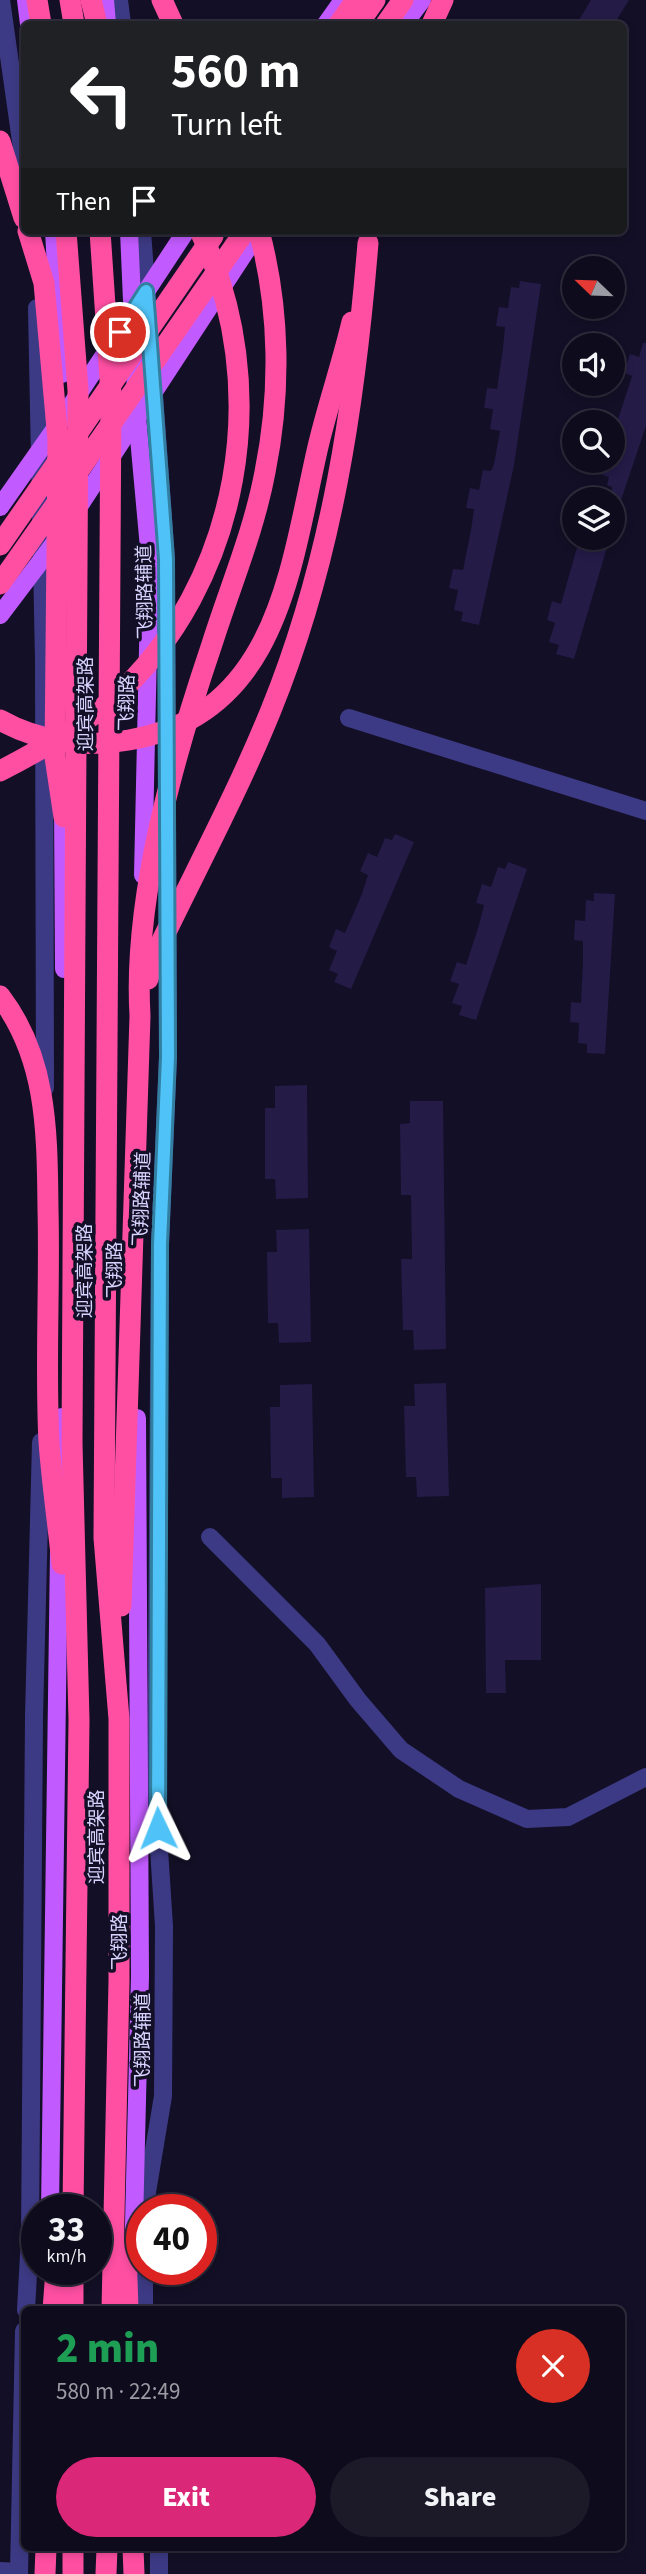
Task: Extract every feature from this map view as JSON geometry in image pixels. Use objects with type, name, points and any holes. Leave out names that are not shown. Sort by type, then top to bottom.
[{"type":"highway","points":[[37,0],[40,21]]},
{"type":"highway","points":[[70,0],[74,21]]},
{"type":"highway","points":[[92,0],[96,21]]},
{"type":"highway","points":[[162,0],[172,21]]},
{"type":"highway","points":[[341,21],[356,0]]},
{"type":"highway","points":[[360,21],[375,0]]},
{"type":"highway","points":[[388,21],[403,0]]},
{"type":"highway","points":[[433,21],[443,0]]},
{"type":"highway","points":[[0,141],[21,208]]},
{"type":"highway","points":[[29,235],[44,283],[58,440],[55,757],[74,875]]},
{"type":"highway","name":"迎宾高架路","points":[[66,235],[78,390],[72,1443],[79,1720],[73,2194]]},
{"type":"highway","name":"迎宾高架路","points":[[100,235],[111,394],[104,1538],[119,1719],[118,1981],[111,2306]]},
{"type":"highway","points":[[0,545],[210,235]]},
{"type":"highway","points":[[0,771],[76,727],[112,699],[141,668],[172,627],[199,582],[221,525],[235,472],[241,425],[241,379],[211,235]]},
{"type":"highway","points":[[0,584],[242,235]]},
{"type":"highway","points":[[119,1719],[124,1441],[140,1016],[138,977],[149,895],[178,751],[254,519],[272,429],[275,333],[260,235]]},
{"type":"highway","points":[[140,1016],[155,955],[256,747],[288,667],[314,582],[338,487],[350,418],[370,237]]},
{"type":"highway","points":[[0,720],[38,736],[70,742],[120,742],[163,732],[188,720],[219,699],[238,680],[270,633],[282,602],[326,412],[351,326],[370,237]]},
{"type":"highway","points":[[0,996],[16,1016],[29,1044],[40,1077],[48,1136],[49,1442],[79,1720]]},
{"type":"highway","points":[[118,1981],[130,2306]]},
{"type":"highway","points":[[61,2194],[76,1983]]},
{"type":"highway","points":[[52,2306],[53,2285]]},
{"type":"highway","points":[[73,2285],[73,2306]]},
{"type":"highway","points":[[45,2574],[46,2551]]},
{"type":"highway","points":[[73,2551],[73,2574]]},
{"type":"highway","points":[[106,2574],[107,2551]]},
{"type":"highway","points":[[134,2551],[134,2574]]},
{"type":"main road","points":[[26,0],[29,21]]},
{"type":"main road","points":[[105,0],[107,21]]},
{"type":"main road","points":[[328,21],[343,0]]},
{"type":"main road","points":[[406,21],[422,0]]},
{"type":"main road","points":[[50,2194],[54,1716],[66,1252],[61,534],[64,416],[54,235]]},
{"type":"main road","name":"飞翔路","points":[[129,235],[137,416],[150,559],[135,1252],[140,1976],[130,2306]]},
{"type":"main road","points":[[0,506],[64,416],[183,235]]},
{"type":"main road","points":[[0,615],[61,534],[256,235]]},
{"type":"main road","points":[[54,2551],[55,2574]]},
{"type":"main road","points":[[127,2551],[127,2574]]},
{"type":"street","points":[[1,0],[21,141]]},
{"type":"street","points":[[120,0],[122,21]]},
{"type":"street","points":[[26,2306],[30,2209],[34,1717],[45,1255],[43,558],[34,235]]},
{"type":"street","name":"飞翔路辅道","points":[[142,235],[166,586],[168,1057],[160,1244],[156,1803],[164,1926],[163,2083],[146,2194]]},
{"type":"street","points":[[349,718],[646,811]]},
{"type":"street","points":[[210,1537],[317,1644],[358,1700],[401,1750],[459,1789],[527,1819],[568,1817],[646,1777]]},
{"type":"street","points":[[144,2285],[144,2306]]},
{"type":"street","points":[[0,2571],[19,2573],[21,2476]]},
{"type":"street","points":[[159,2551],[159,2574]]},
{"type":"building","points":[[591,0],[629,0],[616,21],[579,20]]},
{"type":"building","points":[[520,281],[541,284],[514,465],[479,625],[461,621],[463,612],[454,610],[458,590],[449,588],[453,569],[463,570],[474,509],[466,508],[470,488],[479,490],[483,470],[491,471],[494,464],[500,431],[490,429],[493,409],[484,408],[487,388],[497,389],[505,327],[496,326],[499,307],[508,308],[511,287],[519,288]]},
{"type":"building","points":[[643,343],[646,343],[646,426],[625,488],[612,487],[607,485],[609,477],[600,474],[625,473],[625,410],[621,410],[632,376],[625,373],[625,370],[630,354],[639,357]]},
{"type":"building","points":[[576,550],[606,550],[574,659],[556,654],[559,645],[549,642],[555,623],[547,620],[552,601],[561,604]]},
{"type":"building","points":[[395,834],[414,842],[351,989],[334,982],[338,974],[329,970],[337,951],[329,947],[336,929],[345,933],[362,894],[368,875],[360,871],[368,853],[377,857],[385,838],[392,840]]},
{"type":"building","points":[[508,862],[527,869],[476,1020],[459,1015],[462,1006],[452,1003],[459,984],[450,981],[457,962],[466,965],[484,905],[476,903],[482,884],[491,887],[498,867],[505,869]]},
{"type":"building","points":[[594,893],[615,894],[605,1054],[587,1053],[587,1044],[578,1043],[579,1023],[570,1022],[571,1002],[581,1003],[583,941],[574,940],[575,920],[585,921],[586,900],[594,901]]},
{"type":"building","points":[[307,1085],[308,1198],[276,1199],[275,1179],[265,1179],[265,1108],[275,1108],[275,1086]]},
{"type":"building","points":[[410,1101],[443,1101],[446,1349],[414,1350],[413,1330],[403,1330],[401,1259],[412,1259],[411,1195],[401,1195],[400,1124],[410,1123]]},
{"type":"building","points":[[309,1229],[311,1342],[279,1343],[278,1323],[268,1323],[267,1252],[277,1252],[276,1230]]},
{"type":"building","points":[[446,1383],[449,1496],[417,1497],[416,1477],[406,1477],[404,1406],[415,1406],[414,1384]]},
{"type":"building","points":[[312,1384],[314,1497],[282,1498],[282,1478],[271,1478],[270,1407],[280,1407],[280,1385]]},
{"type":"building","points":[[541,1584],[541,1660],[505,1660],[506,1693],[486,1693],[485,1588]]},
{"type":"route","points":[[120,332],[146,291],[166,559],[168,1057],[160,1244],[158,1828]]}]
